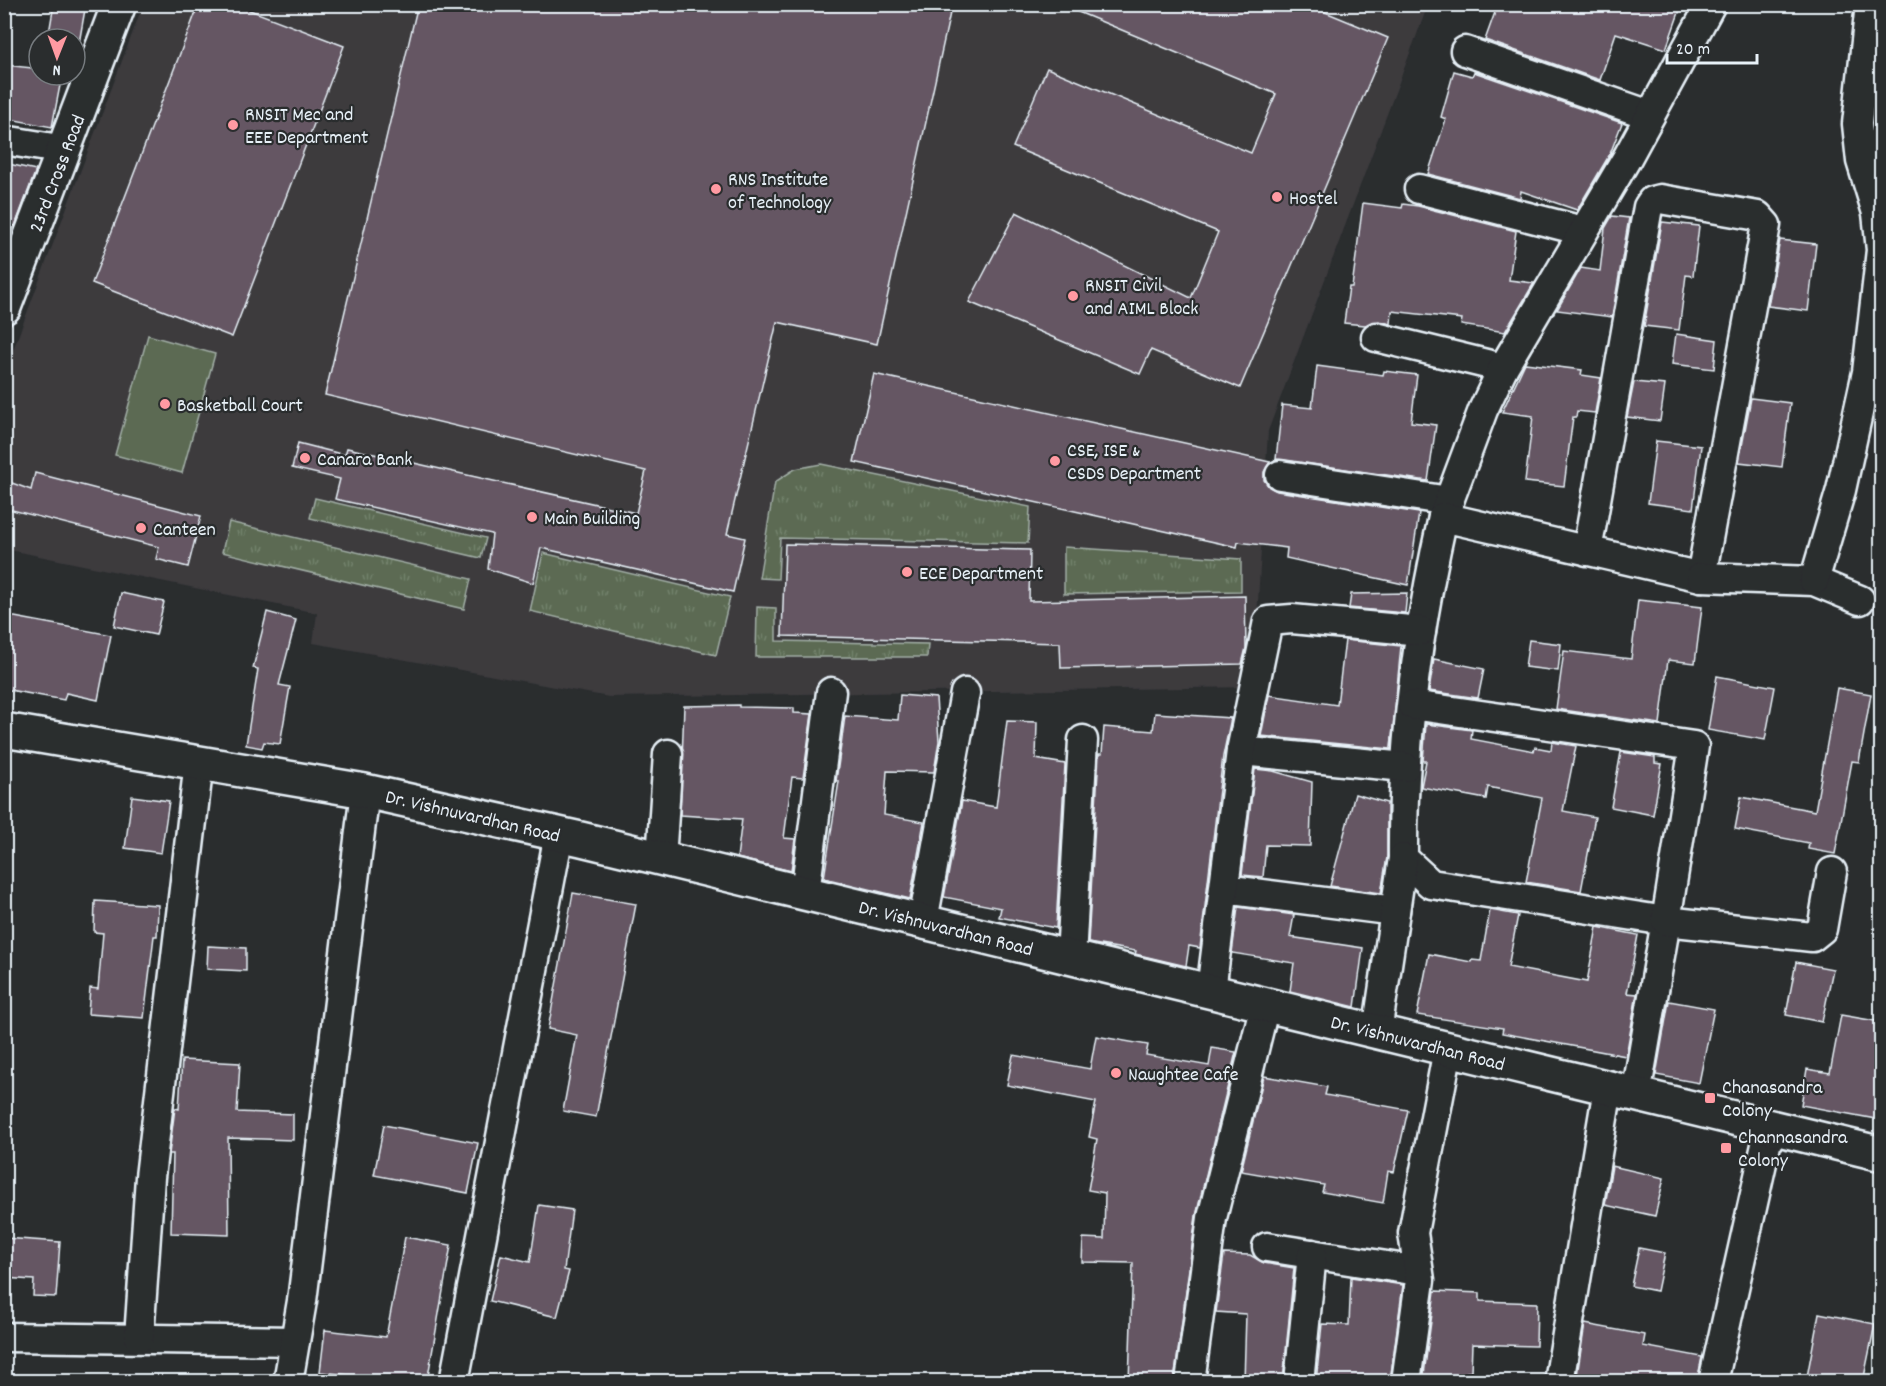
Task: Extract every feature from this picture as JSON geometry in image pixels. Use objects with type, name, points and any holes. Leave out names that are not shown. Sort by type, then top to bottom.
[{"type":"main road","name":"23rd Cross Road","points":[[4,307],[119,4]]},
{"type":"main road","name":"Dr. Vishnuvardhan Road","points":[[4,730],[365,791],[559,834],[1881,1154]]},
{"type":"street","points":[[1377,1032],[1403,858],[1405,767],[1421,631],[1446,509],[1483,410],[1503,368],[1650,116],[1711,4]]},
{"type":"street","points":[[1814,581],[1841,490],[1867,372],[1881,250],[1879,214],[1861,161],[1857,124],[1870,4]]},
{"type":"street","points":[[1465,51],[1650,116]]},
{"type":"street","points":[[4,140],[65,150]]},
{"type":"street","points":[[1419,189],[1584,231]]},
{"type":"street","points":[[1587,551],[1648,207],[1652,201],[1660,199],[1758,216],[1766,225],[1701,577]]},
{"type":"street","points":[[1376,337],[1503,368]]},
{"type":"street","points":[[1280,476],[1446,509],[1587,551],[1701,577],[1814,581],[1860,600]]},
{"type":"street","points":[[1211,991],[1241,751],[1268,621],[1292,619],[1421,631]]},
{"type":"street","points":[[805,893],[831,692]]},
{"type":"street","points":[[923,921],[964,693]]},
{"type":"street","points":[[1412,705],[1695,746],[1666,921],[1622,1091],[1559,1382]]},
{"type":"street","points":[[1071,958],[1083,740]]},
{"type":"street","points":[[1241,751],[1405,767]]},
{"type":"street","points":[[661,859],[668,754]]},
{"type":"street","points":[[139,1338],[150,1177],[200,762]]},
{"type":"street","points":[[288,1382],[365,791]]},
{"type":"street","points":[[454,1382],[559,834]]},
{"type":"street","points":[[1403,858],[1431,884],[1666,921],[1812,937],[1822,929],[1832,872]]},
{"type":"street","points":[[1224,889],[1395,911]]},
{"type":"street","points":[[1190,1382],[1212,1218],[1265,1005]]},
{"type":"street","points":[[1406,1382],[1420,1280],[1413,1233],[1448,1049]]},
{"type":"street","points":[[1713,1382],[1770,1127]]},
{"type":"street","points":[[1267,1247],[1418,1271]]},
{"type":"street","points":[[1299,1382],[1312,1254]]},
{"type":"street","points":[[4,1338],[295,1341]]},
{"type":"shaded area","name":"RNS Institute of Technology","points":[[143,5],[1428,5],[1268,431],[1253,687],[609,697],[313,643],[317,613],[5,549],[4,374]]},
{"type":"green space","name":"Basketball Court","points":[[148,335],[215,354],[182,473],[115,455]]},
{"type":"green space","points":[[821,464],[1030,507],[1028,543],[780,538],[778,579],[759,578],[775,482],[795,469]]},
{"type":"green space","points":[[315,498],[486,538],[481,558],[310,518]]},
{"type":"green space","points":[[229,522],[471,579],[464,609],[222,552]]},
{"type":"green space","points":[[1064,547],[1241,559],[1241,591],[1064,594]]},
{"type":"green space","points":[[543,553],[730,597],[716,655],[530,611]]},
{"type":"green space","points":[[757,607],[776,608],[776,641],[928,644],[927,657],[756,657]]},
{"type":"building","points":[[54,4],[86,4],[82,27],[50,27]]},
{"type":"building","name":"RNSIT Mec and EEE Department","points":[[199,4],[234,4],[344,46],[232,337],[92,283]]},
{"type":"building","points":[[418,4],[952,4],[877,344],[777,322],[727,534],[745,538],[733,592],[541,548],[533,583],[488,569],[492,534],[335,499],[340,479],[292,468],[298,443],[345,455],[347,448],[636,513],[646,471],[325,395]]},
{"type":"building","points":[[1059,4],[1306,4],[1388,38],[1240,388],[1151,350],[1140,374],[969,302],[1016,212],[1191,298],[1218,232],[1013,147],[1047,68],[1251,153],[1276,94]]},
{"type":"building","points":[[1498,4],[1682,4],[1666,49],[1616,33],[1600,80],[1485,40]]},
{"type":"building","points":[[4,65],[27,67],[27,87],[60,87],[52,127],[4,118]]},
{"type":"building","points":[[1454,71],[1472,76],[1474,72],[1622,123],[1610,154],[1577,210],[1521,191],[1520,198],[1428,174],[1446,119],[1441,117]]},
{"type":"building","points":[[4,163],[36,170],[15,226],[4,224]]},
{"type":"building","points":[[1363,203],[1402,208],[1403,204],[1418,206],[1516,231],[1509,280],[1534,283],[1505,332],[1461,325],[1462,319],[1392,311],[1391,324],[1379,321],[1365,325],[1344,323],[1349,287],[1352,287]]},
{"type":"building","points":[[1612,216],[1629,218],[1612,317],[1557,310],[1581,268],[1600,271],[1605,228]]},
{"type":"building","points":[[1662,222],[1699,226],[1693,276],[1686,275],[1679,330],[1644,326]]},
{"type":"building","points":[[1780,240],[1816,244],[1808,311],[1768,306]]},
{"type":"building","points":[[1676,334],[1717,340],[1714,369],[1672,364]]},
{"type":"building","points":[[1525,363],[1582,370],[1581,375],[1601,378],[1595,413],[1577,411],[1576,417],[1573,417],[1564,486],[1525,482],[1533,416],[1502,412]]},
{"type":"building","points":[[1317,366],[1383,375],[1384,371],[1417,375],[1411,422],[1436,425],[1428,481],[1276,459],[1282,405],[1312,408]]},
{"type":"building","name":"CSE, ISE & CSDS Department","points":[[874,374],[1270,462],[1264,472],[1264,480],[1269,487],[1277,491],[1419,513],[1408,585],[1286,558],[1287,548],[1238,542],[1237,547],[854,462]]},
{"type":"building","points":[[1634,382],[1665,385],[1660,421],[1627,417]]},
{"type":"building","points":[[1751,398],[1790,403],[1782,467],[1739,462]]},
{"type":"building","points":[[1656,441],[1701,446],[1693,509],[1648,503]]},
{"type":"building","name":"Canteen","points":[[35,473],[201,516],[188,567],[156,559],[159,547],[4,508],[4,480],[31,490]]},
{"type":"building","name":"ECE Department","points":[[785,544],[1030,550],[1029,601],[1245,596],[1246,648],[1242,664],[1061,668],[1060,643],[782,636]]},
{"type":"building","points":[[121,593],[164,602],[156,635],[114,626]]},
{"type":"building","points":[[1407,593],[1405,613],[1349,608],[1351,594]]},
{"type":"building","points":[[1638,600],[1702,607],[1695,663],[1668,660],[1660,724],[1556,709],[1564,651],[1631,659]]},
{"type":"building","points":[[267,612],[296,620],[279,685],[290,687],[280,744],[264,742],[262,748],[246,745],[258,669],[253,668]]},
{"type":"building","points":[[4,615],[111,635],[98,700],[66,693],[64,700],[4,689]]},
{"type":"building","points":[[1345,640],[1401,646],[1391,749],[1261,736],[1269,695],[1337,705]]},
{"type":"building","points":[[1529,640],[1561,644],[1558,671],[1525,667]]},
{"type":"building","points":[[1434,659],[1484,669],[1478,698],[1429,691]]},
{"type":"building","points":[[1717,676],[1775,687],[1765,740],[1708,730]]},
{"type":"building","points":[[1837,688],[1871,694],[1859,762],[1852,761],[1835,854],[1808,849],[1809,843],[1735,829],[1741,797],[1815,811]]},
{"type":"building","points":[[900,695],[936,698],[939,741],[934,772],[887,771],[884,815],[924,822],[910,899],[824,878],[839,781],[836,781],[845,716],[898,720]]},
{"type":"building","points":[[739,705],[739,707],[794,708],[794,713],[812,714],[803,778],[792,777],[784,838],[795,839],[791,871],[737,858],[742,819],[680,815],[684,706]]},
{"type":"building","points":[[1155,713],[1231,718],[1223,756],[1200,948],[1189,946],[1186,966],[1135,954],[1136,951],[1088,943],[1099,754],[1102,754],[1104,727],[1153,731]]},
{"type":"building","points":[[1007,721],[1037,722],[1036,759],[1065,764],[1056,928],[999,917],[1001,908],[944,897],[962,801],[996,807]]},
{"type":"building","points":[[1426,724],[1472,730],[1471,739],[1534,751],[1535,747],[1551,750],[1552,742],[1576,746],[1563,811],[1595,817],[1581,891],[1526,882],[1542,798],[1488,787],[1486,799],[1421,787],[1426,761],[1423,761]]},
{"type":"building","points":[[1621,752],[1655,757],[1655,763],[1662,764],[1653,815],[1611,807]]},
{"type":"building","points":[[1255,769],[1273,771],[1312,782],[1310,846],[1266,845],[1263,877],[1242,875]]},
{"type":"building","points":[[1355,794],[1387,803],[1387,857],[1381,893],[1330,886]]},
{"type":"building","points":[[132,796],[169,801],[161,853],[125,848]]},
{"type":"building","points":[[573,893],[636,904],[596,1117],[563,1111],[577,1035],[548,1029]]},
{"type":"building","points":[[95,901],[158,905],[157,936],[154,936],[144,1018],[88,1014],[90,988],[98,989],[103,933],[94,932]]},
{"type":"building","points":[[1238,907],[1294,915],[1290,937],[1363,948],[1355,1007],[1290,991],[1294,963],[1232,953]]},
{"type":"building","points":[[1490,910],[1518,915],[1508,967],[1587,982],[1597,927],[1638,935],[1627,993],[1637,994],[1626,1056],[1502,1033],[1503,1028],[1417,1015],[1429,954],[1471,962],[1472,960],[1481,961]]},
{"type":"building","points":[[208,946],[246,948],[246,971],[207,969]]},
{"type":"building","points":[[1796,962],[1833,969],[1822,1022],[1786,1015]]},
{"type":"building","points":[[1669,1001],[1714,1009],[1699,1083],[1656,1075]]},
{"type":"building","points":[[1841,1015],[1881,1022],[1881,1120],[1801,1105],[1807,1069],[1830,1073]]},
{"type":"building","points":[[1096,1036],[1148,1045],[1146,1055],[1209,1066],[1212,1048],[1236,1052],[1196,1216],[1174,1382],[1129,1382],[1133,1263],[1082,1262],[1083,1238],[1104,1239],[1105,1193],[1088,1190],[1097,1139],[1089,1137],[1096,1102],[1007,1085],[1013,1055],[1090,1069]]},
{"type":"building","points":[[182,1060],[240,1063],[237,1112],[293,1114],[293,1140],[228,1138],[229,1235],[171,1233],[173,1154],[169,1154],[175,1108],[179,1109]]},
{"type":"building","points":[[1264,1076],[1327,1087],[1325,1095],[1408,1110],[1394,1172],[1388,1171],[1383,1203],[1322,1192],[1324,1185],[1241,1171]]},
{"type":"building","points":[[384,1125],[478,1143],[468,1193],[374,1175]]},
{"type":"building","points":[[1612,1166],[1664,1178],[1655,1216],[1605,1205]]},
{"type":"building","points":[[539,1205],[572,1210],[564,1270],[569,1271],[557,1317],[490,1301],[501,1255],[530,1262]]},
{"type":"building","points":[[405,1237],[451,1245],[427,1382],[378,1382],[378,1378],[320,1372],[325,1330],[386,1337]]},
{"type":"building","points":[[4,1238],[60,1242],[56,1297],[33,1296],[34,1280],[4,1278]]},
{"type":"building","points":[[1639,1248],[1665,1253],[1657,1291],[1631,1286]]},
{"type":"building","points":[[1224,1254],[1250,1255],[1264,1263],[1294,1268],[1283,1382],[1244,1382],[1246,1314],[1216,1312]]},
{"type":"building","points":[[1351,1277],[1403,1285],[1390,1381],[1316,1382],[1322,1324],[1349,1325]]},
{"type":"building","points":[[1435,1291],[1480,1293],[1480,1301],[1537,1303],[1536,1346],[1472,1344],[1471,1372],[1467,1372],[1466,1382],[1423,1382]]},
{"type":"building","points":[[1819,1313],[1875,1324],[1863,1382],[1831,1382],[1807,1377]]},
{"type":"building","points":[[1585,1324],[1645,1335],[1643,1346],[1702,1357],[1697,1382],[1576,1382]]},
{"type":"place","name":"RNSIT Mec and EEE Department","points":[[233,125]]},
{"type":"place","name":"RNS Institute of Technology","points":[[716,189]]},
{"type":"place","name":"Hostel","points":[[1277,197]]},
{"type":"place","name":"RNSIT Civil and AIML Block","points":[[1073,296]]},
{"type":"place","name":"Basketball Court","points":[[165,404]]},
{"type":"place","name":"Canara Bank","points":[[305,458]]},
{"type":"place","name":"CSE, ISE & CSDS Department","points":[[1055,461]]},
{"type":"place","name":"Main Building","points":[[532,517]]},
{"type":"place","name":"Canteen","points":[[141,528]]},
{"type":"place","name":"ECE Department","points":[[907,572]]},
{"type":"place","name":"Naughtee Cafe","points":[[1116,1073]]},
{"type":"place","name":"Chanasandra Colony","points":[[1710,1098]]},
{"type":"place","name":"Channasandra Colony","points":[[1726,1148]]}]
